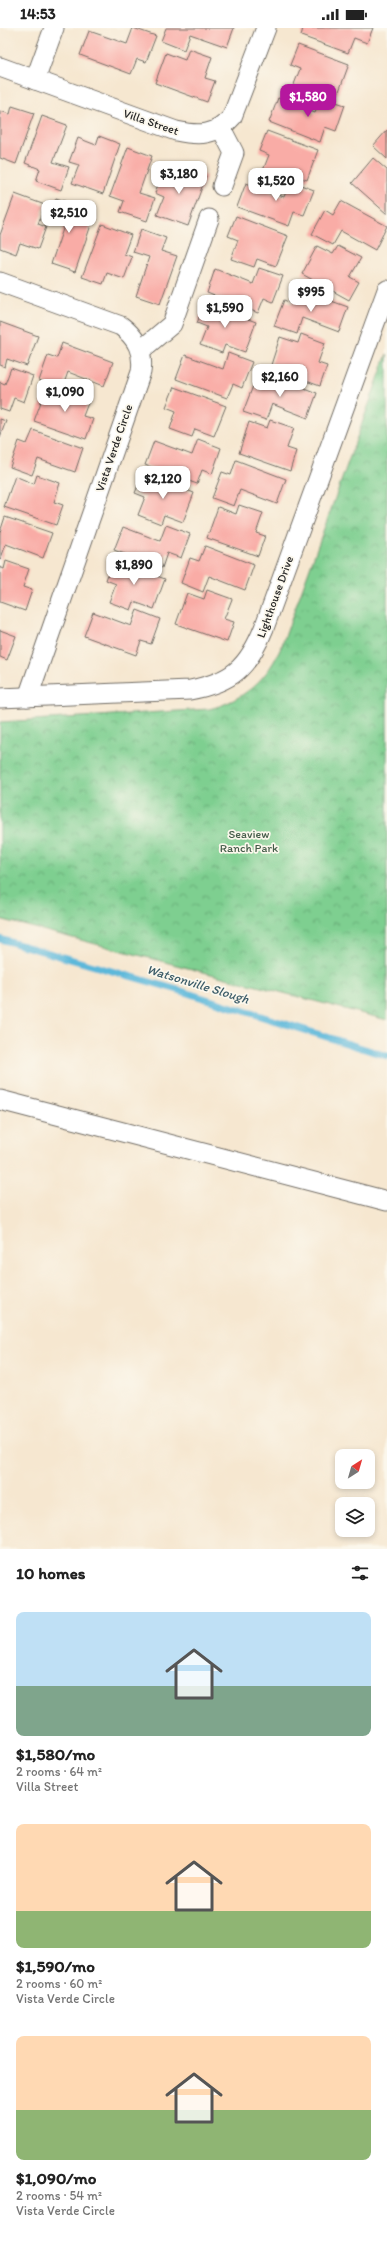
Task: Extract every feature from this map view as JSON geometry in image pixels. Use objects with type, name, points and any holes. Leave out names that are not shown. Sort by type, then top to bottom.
[{"type":"street","points":[[35,80],[54,28]]},
{"type":"street","name":"Villa Street","points":[[0,68],[176,131],[202,135],[221,128],[232,117],[238,106],[266,28]]},
{"type":"street","points":[[221,128],[234,153],[222,186]]},
{"type":"street","points":[[0,282],[121,326],[130,332],[141,350],[172,324],[209,220]]},
{"type":"street","name":"Lighthouse Drive","points":[[0,698],[190,690],[213,686],[232,676],[242,668],[257,646],[264,628],[374,320],[387,290]]},
{"type":"street","name":"Vista Verde Circle","points":[[28,697],[141,372],[143,361],[141,350]]},
{"type":"street","points":[[0,1100],[387,1201]]},
{"type":"green space","name":"Seaview Ranch Park","points":[[387,354],[387,1020],[0,919],[0,722],[209,709],[244,694],[262,678],[277,657],[282,645]]},
{"type":"building","points":[[133,28],[156,36],[146,62],[137,59],[131,74],[80,55],[89,31],[127,44]]},
{"type":"building","points":[[166,28],[234,28],[227,47],[190,34],[184,50],[161,41]]},
{"type":"building","points":[[303,28],[373,28],[367,43],[354,38],[348,53],[301,36]]},
{"type":"building","points":[[298,45],[349,64],[338,94],[319,87],[316,95],[293,87],[300,69],[290,65]]},
{"type":"building","points":[[189,49],[212,57],[205,78],[215,81],[207,102],[155,83],[166,53],[185,60]]},
{"type":"building","points":[[321,97],[345,105],[336,131],[325,127],[320,142],[269,122],[278,98],[315,113]]},
{"type":"building","points":[[12,106],[34,113],[16,164],[0,158],[0,111],[10,114]]},
{"type":"building","points":[[42,116],[67,125],[53,162],[69,167],[61,190],[36,181],[40,169],[25,163]]},
{"type":"building","points":[[387,130],[387,159],[373,146]]},
{"type":"building","points":[[267,131],[318,150],[307,180],[288,173],[285,181],[262,173],[269,155],[259,151]]},
{"type":"building","points":[[99,136],[120,144],[103,194],[72,183],[79,165],[69,162],[78,138],[96,145]]},
{"type":"building","points":[[128,147],[152,156],[139,193],[155,198],[147,221],[120,212],[124,201],[110,196]]},
{"type":"building","points":[[373,158],[387,170],[387,214],[352,183]]},
{"type":"building","points":[[184,168],[206,176],[188,226],[157,215],[164,197],[155,193],[163,170],[181,177]]},
{"type":"building","points":[[290,181],[314,190],[304,215],[294,212],[289,226],[237,207],[246,183],[284,197]]},
{"type":"building","points":[[15,194],[45,205],[38,224],[46,227],[38,249],[20,243],[16,254],[0,248],[0,235]]},
{"type":"building","points":[[56,198],[81,207],[78,217],[92,222],[75,272],[51,264],[64,226],[48,220]]},
{"type":"building","points":[[341,201],[387,226],[375,250],[341,231],[333,245],[312,234],[325,210],[333,215]]},
{"type":"building","points":[[236,216],[288,236],[276,266],[257,259],[254,267],[231,259],[238,240],[228,236]]},
{"type":"building","points":[[102,224],[131,235],[124,254],[132,257],[124,279],[107,273],[103,284],[82,277]]},
{"type":"building","points":[[141,229],[166,238],[161,251],[177,256],[160,304],[136,296],[149,257],[133,252]]},
{"type":"building","points":[[317,246],[333,254],[338,246],[361,258],[350,277],[359,282],[349,300],[302,274]]},
{"type":"building","points":[[259,268],[283,276],[273,302],[264,298],[258,313],[207,293],[215,269],[253,284]]},
{"type":"building","points":[[298,289],[348,307],[339,332],[302,318],[297,334],[274,326],[284,300],[293,304]]},
{"type":"building","points":[[205,303],[256,322],[245,352],[225,345],[222,353],[200,345],[207,327],[197,323]]},
{"type":"building","points":[[0,322],[38,336],[27,366],[7,359],[5,367],[0,365]]},
{"type":"building","points":[[301,334],[325,343],[318,363],[327,366],[320,386],[270,368],[280,337],[298,343]]},
{"type":"building","points":[[62,343],[113,362],[104,386],[68,372],[62,389],[39,381],[48,355],[57,358]]},
{"type":"building","points":[[228,353],[252,362],[242,388],[233,384],[227,398],[176,379],[185,355],[223,369]]},
{"type":"building","points":[[11,368],[33,376],[24,402],[14,398],[9,412],[0,409],[0,382],[5,384]]},
{"type":"building","points":[[268,374],[317,393],[308,418],[272,404],[266,420],[243,412],[253,386],[262,390]]},
{"type":"building","points":[[174,387],[226,406],[214,436],[195,429],[192,437],[170,429],[176,411],[166,407]]},
{"type":"building","points":[[67,390],[90,398],[83,416],[93,419],[86,439],[34,421],[45,391],[65,397]]},
{"type":"building","points":[[0,419],[6,421],[0,437]]},
{"type":"building","points":[[270,420],[294,428],[287,448],[296,451],[290,471],[239,453],[249,422],[267,428]]},
{"type":"building","points":[[33,430],[83,448],[75,472],[38,459],[32,475],[10,467],[19,441],[27,444]]},
{"type":"building","points":[[198,439],[221,448],[212,474],[202,470],[197,484],[145,465],[154,441],[192,455]]},
{"type":"building","points":[[236,460],[286,479],[277,504],[240,490],[234,506],[212,498],[222,472],[231,475]]},
{"type":"building","points":[[143,473],[194,493],[183,522],[164,515],[161,524],[138,515],[145,497],[135,493]]},
{"type":"building","points":[[37,475],[60,483],[54,502],[63,505],[56,525],[4,507],[15,476],[34,484]]},
{"type":"building","points":[[239,505],[263,513],[256,533],[265,536],[258,556],[207,538],[218,507],[236,514]]},
{"type":"building","points":[[5,517],[52,533],[43,558],[6,544],[0,561],[0,532]]},
{"type":"building","points":[[166,525],[190,534],[181,558],[167,553],[162,568],[114,550],[123,527],[160,541]]},
{"type":"building","points":[[205,546],[254,565],[245,590],[209,576],[203,592],[181,583],[190,558],[199,561]]},
{"type":"building","points":[[113,560],[165,579],[154,609],[134,602],[131,610],[109,602],[116,584],[106,580]]},
{"type":"building","points":[[6,561],[29,569],[23,587],[32,590],[25,611],[0,602],[0,567],[4,569]]},
{"type":"building","points":[[207,590],[232,599],[224,619],[234,622],[227,642],[176,624],[187,593],[204,599]]},
{"type":"building","points":[[137,610],[160,619],[151,644],[141,641],[136,655],[84,636],[93,612],[131,626]]},
{"type":"building","points":[[0,630],[16,636],[7,660],[0,657]]},
{"type":"waterway","name":"Watsonville Slough","points":[[0,939],[178,990],[387,1056]]}]
